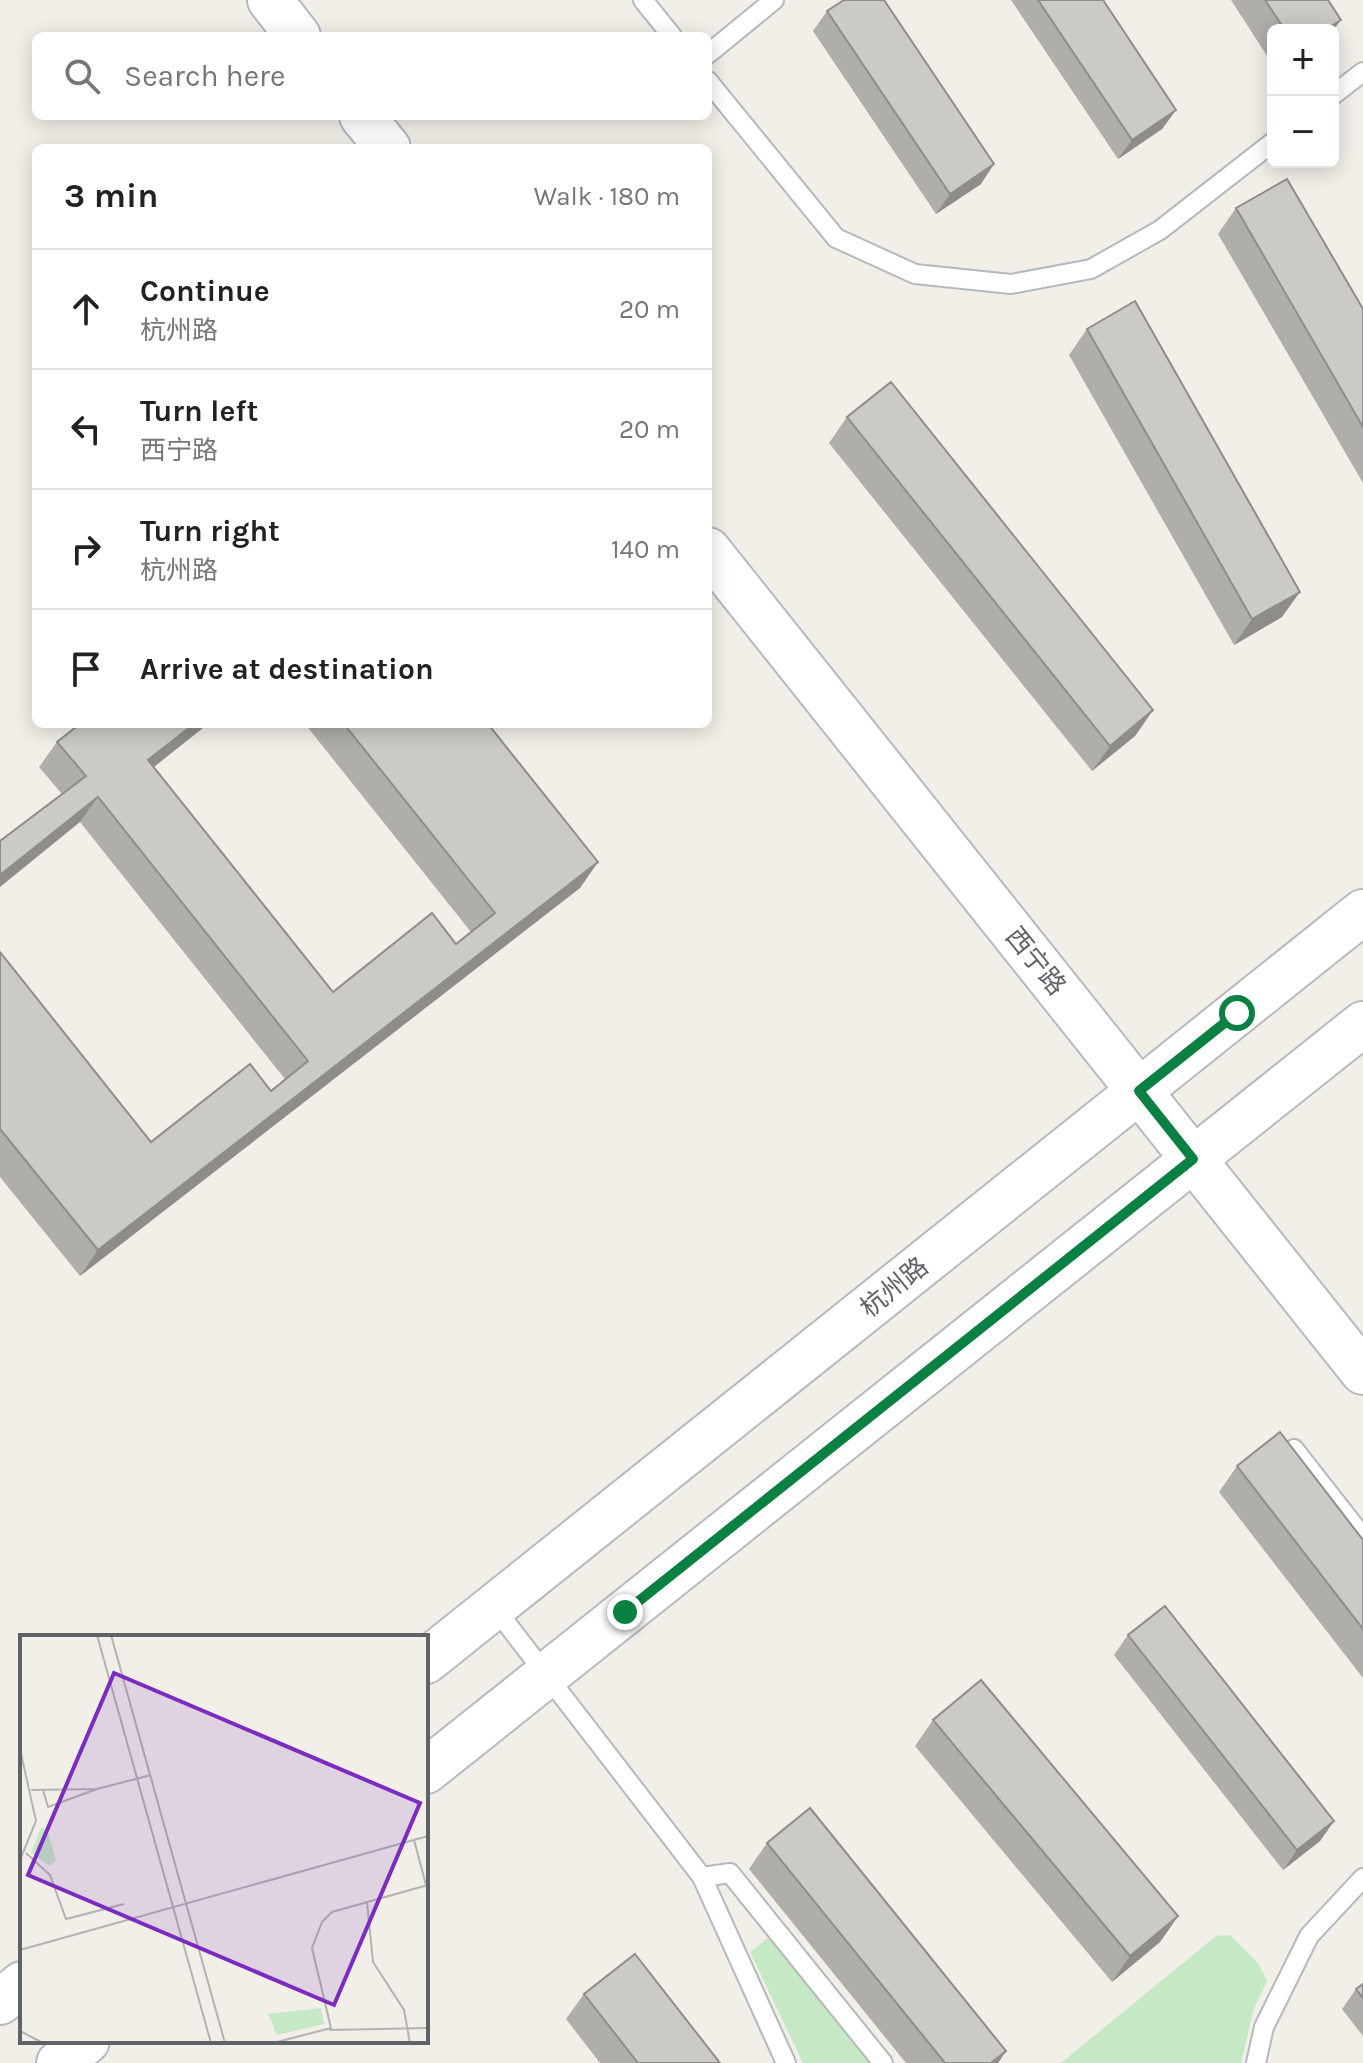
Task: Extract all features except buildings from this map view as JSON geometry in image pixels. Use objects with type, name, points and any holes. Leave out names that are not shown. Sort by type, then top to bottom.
[{"type":"main road","points":[[270,0],[295,32]]},
{"type":"main road","points":[[365,120],[385,144]]},
{"type":"main road","name":"西宁路","points":[[712,555],[1363,1372]]},
{"type":"main road","name":"杭州路","points":[[428,1659],[1363,912]]},
{"type":"main road","points":[[428,1769],[1363,1024]]},
{"type":"main road","points":[[0,2002],[20,1986]]},
{"type":"main road","points":[[59,2063],[84,2043]]},
{"type":"lane","points":[[643,0],[669,32]]},
{"type":"lane","points":[[712,51],[774,0]]},
{"type":"lane","points":[[1339,90],[1363,72]]},
{"type":"lane","points":[[712,86],[836,238],[915,274],[942,277],[1011,284],[1091,269],[1160,230],[1267,147]]},
{"type":"lane","points":[[1294,1449],[1363,1537]]},
{"type":"lane","points":[[494,1607],[702,1877],[786,2063]]},
{"type":"lane","points":[[702,1877],[730,1873],[883,2063]]},
{"type":"lane","points":[[1256,2063],[1264,2027],[1309,1936],[1363,1878]]},
{"type":"green space","points":[[1230,1935],[1258,1963],[1267,1981],[1254,2008],[1241,2063],[1061,2063],[1216,1936]]},
{"type":"green space","points":[[769,1937],[869,2063],[803,2063],[750,1952]]},
{"type":"route","points":[[625,1612],[1193,1159],[1139,1091],[1237,1013]]}]
